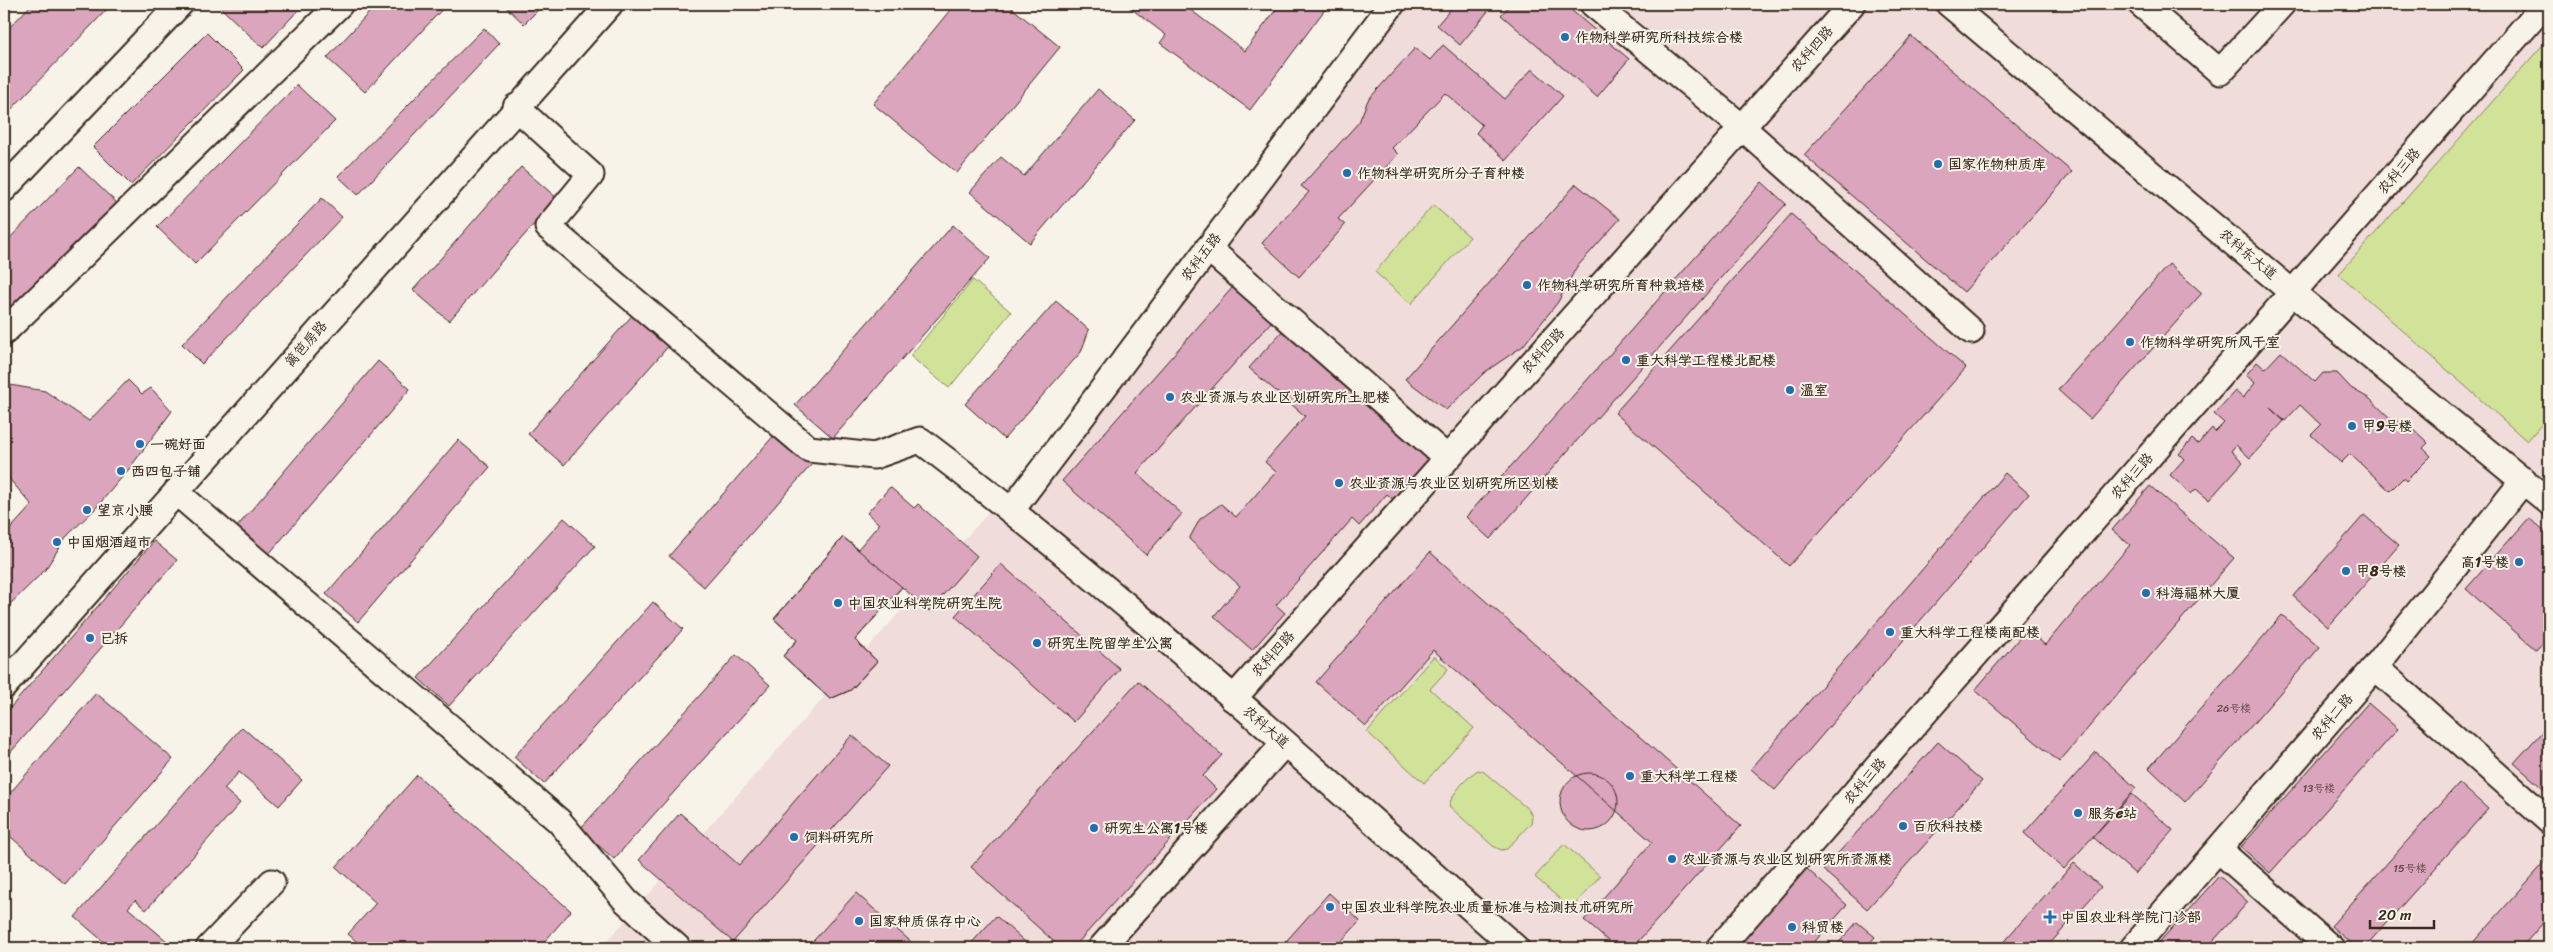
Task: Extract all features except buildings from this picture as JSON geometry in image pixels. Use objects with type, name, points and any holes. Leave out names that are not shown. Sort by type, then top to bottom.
[{"type":"street","points":[[4,189],[180,4]]},
{"type":"street","points":[[4,332],[340,4]]},
{"type":"street","name":"篱笆房路","points":[[4,686],[516,107],[610,4]]},
{"type":"street","name":"农科五路","points":[[1011,511],[1392,4]]},
{"type":"street","points":[[1593,4],[1743,128],[1970,330]]},
{"type":"street","name":"农科四路","points":[[1233,699],[1852,4]]},
{"type":"street","name":"农科东大道","points":[[1949,4],[2293,293],[2549,502]]},
{"type":"street","points":[[2141,4],[2220,72],[2282,4]]},
{"type":"street","name":"农科三路","points":[[1719,948],[2545,4]]},
{"type":"street","name":"农科大道","points":[[516,107],[591,175],[548,227],[809,449],[874,456],[920,440],[1011,511],[1233,699],[1516,948]]},
{"type":"street","points":[[1208,248],[1447,458]]},
{"type":"street","name":"农科二路","points":[[2133,948],[2375,667],[2524,480]]},
{"type":"street","points":[[176,492],[559,821],[626,901],[678,948]]},
{"type":"street","points":[[2375,667],[2549,821]]},
{"type":"street","points":[[1101,948],[1284,744]]},
{"type":"street","points":[[2219,850],[2331,948]]},
{"type":"street","points":[[209,948],[272,882]]},
{"type":"shaded area","points":[[1403,4],[2549,4],[2549,948],[601,948],[981,521]]},
{"type":"green space","points":[[2549,38],[2549,416],[2527,441],[2339,274]]},
{"type":"green space","points":[[1433,205],[1470,237],[1411,304],[1375,272]]},
{"type":"green space","points":[[973,280],[1011,312],[949,388],[910,356]]},
{"type":"green space","points":[[1434,656],[1448,669],[1430,689],[1474,728],[1424,783],[1367,732]]},
{"type":"green space","points":[[1478,770],[1484,772],[1529,810],[1532,817],[1531,823],[1507,849],[1501,850],[1493,846],[1449,806],[1460,786]]},
{"type":"green space","points":[[1564,844],[1600,876],[1571,909],[1535,877]]},
{"type":"place","name":"作物科学研究所科技综合楼","points":[[1565,37]]},
{"type":"place","name":"国家作物种质库","points":[[1938,164]]},
{"type":"place","name":"作物科学研究所分子育种楼","points":[[1347,173]]},
{"type":"place","name":"作物科学研究所育种栽培楼","points":[[1527,285]]},
{"type":"place","name":"作物科学研究所风干室","points":[[2130,342]]},
{"type":"place","name":"重大科学工程楼北配楼","points":[[1626,360]]},
{"type":"place","name":"温室","points":[[1790,390]]},
{"type":"place","name":"农业资源与农业区划研究所土肥楼","points":[[1170,397]]},
{"type":"place","name":"甲9号楼","points":[[2352,426]]},
{"type":"place","name":"一碗好面","points":[[140,444]]},
{"type":"place","name":"西四包子铺","points":[[121,471]]},
{"type":"place","name":"农业资源与农业区划研究所区划楼","points":[[1339,483]]},
{"type":"place","name":"望京小腰","points":[[87,510]]},
{"type":"place","name":"中国烟酒超市","points":[[57,542]]},
{"type":"place","name":"高1号楼","points":[[2519,562]]},
{"type":"place","name":"甲8号楼","points":[[2346,571]]},
{"type":"place","name":"科海福林大厦","points":[[2146,593]]},
{"type":"place","name":"中国农业科学院研究生院","points":[[838,603]]},
{"type":"place","name":"重大科学工程楼南配楼","points":[[1890,632]]},
{"type":"place","name":"已拆","points":[[90,638]]},
{"type":"place","name":"研究生院留学生公寓","points":[[1037,643]]},
{"type":"place","name":"重大科学工程楼","points":[[1630,776]]},
{"type":"place","name":"服务e站","points":[[2078,813]]},
{"type":"place","name":"百欣科技楼","points":[[1903,826]]},
{"type":"place","name":"研究生公寓1号楼","points":[[1094,828]]},
{"type":"place","name":"饲料研究所","points":[[794,837]]},
{"type":"place","name":"农业资源与农业区划研究所资源楼","points":[[1672,859]]},
{"type":"place","name":"中国农业科学院农业质量标准与检测技术研究所","points":[[1330,907]]},
{"type":"place","name":"中国农业科学院门诊部","points":[[2050,917]]},
{"type":"place","name":"国家种质保存中心","points":[[859,921]]},
{"type":"place","name":"科贸楼","points":[[1792,927]]}]
